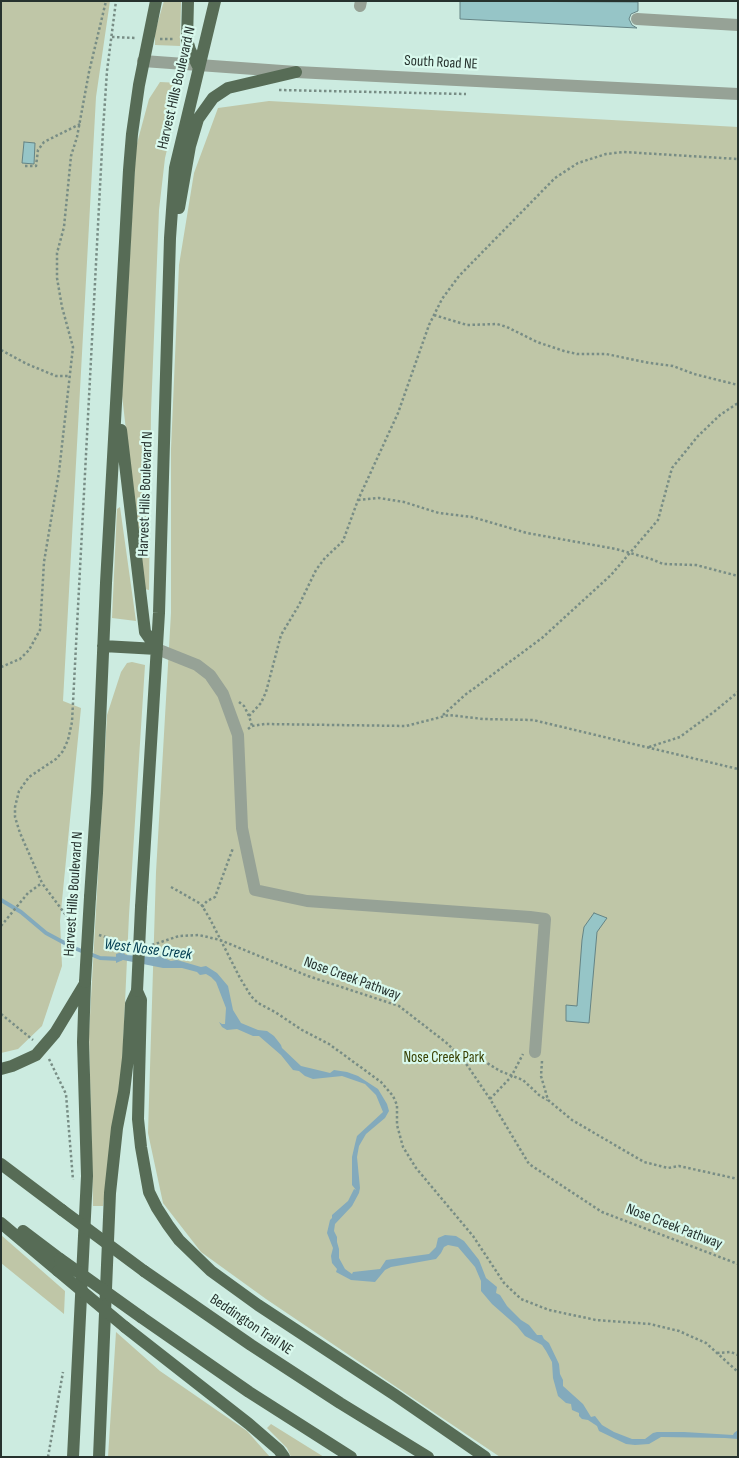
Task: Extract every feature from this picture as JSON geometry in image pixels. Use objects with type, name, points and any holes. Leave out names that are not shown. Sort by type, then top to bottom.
[{"type":"main road","name":"Harvest Hills Boulevard N","points":[[73,1457],[87,1191],[83,1042],[85,982],[97,793],[116,391],[132,134],[143,61],[156,1]]},
{"type":"main road","points":[[188,1],[187,40],[198,66]]},
{"type":"main road","name":"Harvest Hills Boulevard N","points":[[137,991],[157,649],[171,231],[175,168],[215,1]]},
{"type":"main road","points":[[171,231],[178,212],[190,146],[198,119],[204,107],[228,88],[296,72]]},
{"type":"main road","points":[[116,391],[145,632],[157,649]]},
{"type":"main road","points":[[103,646],[157,649]]},
{"type":"main road","points":[[1,1069],[36,1055],[55,1033],[85,982]]},
{"type":"main road","points":[[100,1457],[110,1193],[117,1128],[127,1067],[131,1004],[137,991]]},
{"type":"main road","points":[[137,991],[141,1000],[138,1084],[140,1147],[149,1192],[157,1208],[179,1240],[226,1282],[258,1305],[395,1394],[485,1457]]},
{"type":"main road","name":"Beddington Trail NE","points":[[1,1164],[144,1271],[292,1372],[428,1457]]},
{"type":"main road","points":[[1,1215],[59,1265],[125,1327],[250,1424],[279,1450],[284,1457]]},
{"type":"main road","points":[[1,1223],[59,1265],[141,1317],[249,1392],[352,1457]]},
{"type":"street","points":[[637,19],[738,25]]},
{"type":"street","name":"South Road NE","points":[[143,61],[296,72],[738,94]]},
{"type":"street","points":[[157,649],[197,665],[210,675],[223,694],[238,735],[242,824],[254,890],[307,900],[530,916],[545,920],[535,1052]]},
{"type":"path","points":[[1,667],[20,659],[29,650],[40,630],[44,562],[59,472],[73,347],[62,307],[56,263],[57,253],[64,226],[69,168],[106,1]]},
{"type":"path","points":[[80,929],[71,922],[42,883],[20,833],[15,817],[15,807],[20,791],[29,777],[63,751],[68,740],[72,722],[103,130],[107,71],[116,1]]},
{"type":"path","points":[[112,37],[140,38]]},
{"type":"path","points":[[157,38],[181,40]]},
{"type":"path","points":[[279,90],[468,94]]},
{"type":"path","points":[[25,166],[36,166],[38,150],[44,142],[80,124]]},
{"type":"path","points":[[250,716],[261,703],[266,692],[280,635],[299,605],[316,570],[343,540],[358,500],[398,413],[434,315],[442,299],[459,276],[555,178],[578,164],[606,154],[624,152],[738,159]]},
{"type":"path","points":[[434,315],[466,325],[496,324],[507,327],[537,342],[576,354],[606,354],[650,364],[673,366],[694,374],[738,385]]},
{"type":"path","points":[[1,350],[26,364],[56,376],[70,376]]},
{"type":"path","points":[[442,716],[465,695],[542,638],[611,575],[658,520],[672,468],[698,436],[720,415],[738,403]]},
{"type":"path","points":[[358,500],[379,498],[404,502],[439,513],[472,517],[527,533],[630,553],[663,564],[696,565],[738,576]]},
{"type":"path","points":[[647,747],[680,736],[715,712],[738,692]]},
{"type":"path","points":[[238,735],[252,726],[265,724],[406,726],[449,714],[483,719],[533,720],[738,769]]},
{"type":"path","points":[[202,907],[207,901],[215,897],[242,824]]},
{"type":"path","points":[[1,926],[28,893],[42,883]]},
{"type":"path","points":[[171,886],[201,904],[250,996],[302,1030],[329,1044],[380,1082],[393,1096],[397,1105],[397,1124],[403,1147],[416,1168],[473,1236],[504,1283],[521,1299],[549,1310],[596,1320],[650,1324],[679,1331],[706,1343],[738,1372]]},
{"type":"path","points":[[98,935],[133,945]]},
{"type":"path","name":"Nose Creek Pathway","points":[[148,945],[179,936],[192,935],[220,940],[308,976],[399,1006],[448,1044],[467,1066],[490,1099],[529,1164],[602,1212],[738,1264]]},
{"type":"path","points":[[1,1014],[34,1041]]},
{"type":"path","points":[[490,1099],[512,1075],[525,1051],[542,1052],[541,1076],[548,1100]]},
{"type":"path","points":[[458,1057],[479,1058],[500,1071],[522,1080],[572,1120],[644,1162],[668,1168],[679,1166],[738,1178]]},
{"type":"path","points":[[716,1352],[731,1352],[738,1355]]},
{"type":"green space","points":[[1,1],[110,1],[96,97],[63,701],[81,708],[60,921],[62,966],[42,1026],[18,1049],[1,1053]]},
{"type":"green space","points":[[164,1],[181,1],[180,46],[155,45],[155,32]]},
{"type":"green space","points":[[160,82],[181,83],[179,100],[165,158],[159,210],[151,412],[149,590],[144,589],[122,395],[136,147],[149,99]]},
{"type":"green space","name":"Nose Creek Park","points":[[269,101],[738,127],[738,1457],[500,1457],[266,1299],[201,1252],[163,1203],[148,1133],[156,872],[171,613],[171,449],[179,265],[194,173],[218,108]]},
{"type":"green space","points":[[120,507],[136,621],[112,618],[117,509]]},
{"type":"green space","points":[[132,662],[145,665],[129,915],[122,1069],[103,1206],[93,1206],[89,1034],[107,715],[121,672],[127,663]]},
{"type":"green space","points":[[1,1235],[65,1291],[64,1314],[1,1263]]},
{"type":"green space","points":[[116,1332],[160,1371],[247,1431],[270,1457],[108,1457]]},
{"type":"green space","points":[[271,1424],[324,1457],[291,1457],[287,1448],[267,1428]]},
{"type":"water","points":[[122,952],[126,955],[162,956],[171,961],[177,960],[201,967],[206,966],[217,973],[228,986],[233,1010],[241,1023],[258,1030],[267,1031],[274,1036],[282,1048],[301,1066],[330,1073],[334,1070],[347,1072],[358,1076],[378,1089],[389,1111],[385,1118],[366,1134],[359,1146],[357,1157],[359,1193],[352,1206],[335,1224],[334,1231],[337,1237],[339,1258],[345,1269],[352,1274],[353,1272],[380,1269],[386,1260],[429,1254],[436,1247],[438,1238],[445,1235],[456,1236],[464,1241],[479,1260],[486,1278],[497,1287],[496,1293],[500,1295],[507,1306],[529,1325],[537,1335],[542,1335],[549,1343],[559,1364],[563,1386],[583,1404],[591,1417],[595,1416],[602,1425],[632,1439],[645,1439],[657,1432],[733,1435],[738,1430],[738,1439],[661,1437],[649,1444],[635,1445],[626,1444],[599,1431],[597,1426],[588,1420],[582,1419],[579,1413],[572,1410],[571,1404],[566,1403],[558,1396],[553,1378],[552,1362],[542,1345],[525,1336],[517,1326],[492,1304],[481,1291],[481,1281],[475,1267],[458,1247],[448,1245],[444,1247],[436,1259],[391,1267],[385,1270],[375,1282],[351,1280],[336,1272],[337,1269],[332,1263],[331,1256],[333,1248],[327,1233],[332,1215],[348,1201],[354,1189],[356,1190],[352,1185],[352,1157],[357,1136],[383,1112],[376,1095],[365,1084],[342,1076],[313,1079],[305,1076],[299,1071],[293,1070],[281,1055],[259,1036],[253,1036],[237,1029],[227,1030],[222,1027],[219,1022],[225,1024],[226,1008],[216,982],[206,974],[200,975],[197,972],[182,968],[163,968],[123,960],[116,963],[116,954]]},
{"type":"building","points":[[460,1],[638,2],[638,11],[631,14],[629,19],[632,25],[637,28],[460,19]]},
{"type":"building","points":[[24,142],[35,143],[34,164],[22,163]]},
{"type":"building","points":[[594,913],[607,918],[597,932],[589,1023],[566,1021],[566,1005],[577,1006],[584,927]]},
{"type":"waterway","name":"West Nose Creek","points":[[1,900],[21,912],[46,933],[84,952]]},
{"type":"waterway","name":"West Nose Creek","points":[[90,954],[100,958],[120,959]]}]
